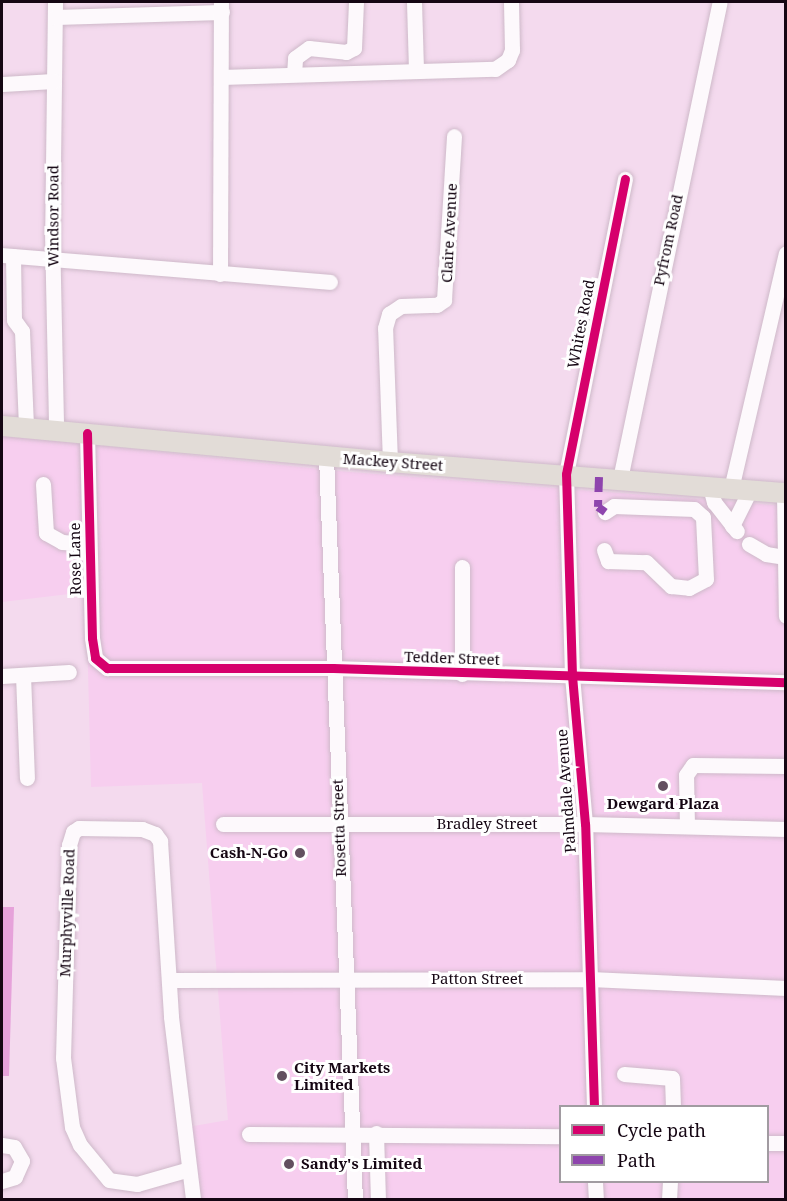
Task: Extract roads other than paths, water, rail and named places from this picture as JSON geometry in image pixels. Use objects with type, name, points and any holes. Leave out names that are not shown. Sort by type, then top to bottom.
[{"type":"main road","name":"Mackey Street","points":[[2,426],[390,462],[566,474],[785,493]]},
{"type":"street","points":[[294,74],[295,58],[309,48],[346,52],[354,48],[356,2]]},
{"type":"street","points":[[414,2],[416,69]]},
{"type":"street","points":[[221,77],[416,69],[488,70],[502,66],[512,50],[511,2]]},
{"type":"street","name":"Pyfrom Road","points":[[620,479],[720,2]]},
{"type":"street","points":[[55,9],[221,7],[220,274]]},
{"type":"street","name":"Windsor Road","points":[[55,9],[53,260],[57,430]]},
{"type":"street","points":[[2,84],[54,81]]},
{"type":"street","name":"Claire Avenue","points":[[390,462],[385,328],[389,314],[401,306],[437,305],[444,300],[454,136]]},
{"type":"street","name":"Whites Road","points":[[566,474],[625,179]]},
{"type":"street","points":[[710,487],[714,502],[734,528],[786,253]]},
{"type":"street","points":[[26,428],[22,331],[14,320],[7,256],[330,282]]},
{"type":"street","name":"Rose Lane","points":[[87,433],[89,544],[95,658],[106,668],[117,670]]},
{"type":"street","name":"Rosetta Street","points":[[326,456],[355,1200]]},
{"type":"street","name":"Palmdale Avenue","points":[[566,474],[572,675],[585,824],[594,1105]]},
{"type":"street","points":[[43,484],[46,533],[56,540],[89,544]]},
{"type":"street","points":[[785,493],[786,616]]},
{"type":"street","points":[[604,550],[608,561],[646,562],[671,586],[689,588],[706,579],[703,517],[694,509],[614,506],[605,512]]},
{"type":"street","points":[[749,544],[766,555],[784,557]]},
{"type":"street","points":[[462,567],[462,674]]},
{"type":"street","name":"Tedder Street","points":[[117,670],[333,668],[462,674],[786,682]]},
{"type":"street","points":[[2,676],[69,672]]},
{"type":"street","points":[[23,675],[27,778]]},
{"type":"street","points":[[687,826],[686,775],[693,765],[786,766]]},
{"type":"street","name":"Bradley Street","points":[[224,824],[585,824],[786,829]]},
{"type":"street","name":"Murphyville Road","points":[[186,1170],[137,1184],[109,1180],[81,1145],[72,1127],[63,1058],[69,845],[73,832],[79,828],[142,830],[155,834],[160,841],[169,980],[186,1170],[193,1200]]},
{"type":"street","name":"Patton Street","points":[[169,980],[590,979],[786,988]]},
{"type":"street","points":[[624,1074],[672,1078],[673,1105]]},
{"type":"street","points":[[249,1134],[352,1132],[559,1136]]},
{"type":"street","points":[[376,1133],[378,1200]]},
{"type":"street","points":[[769,1143],[786,1143]]},
{"type":"street","points":[[2,1145],[14,1147],[22,1161],[15,1177],[2,1181]]},
{"type":"street","points":[[596,1183],[596,1200]]},
{"type":"street","points":[[669,1200],[670,1183]]},
{"type":"place","name":"Dewgard Plaza","points":[[663,786]]},
{"type":"place","name":"Cash-N-Go","points":[[300,853]]},
{"type":"place","name":"City Markets Limited","points":[[282,1076]]},
{"type":"place","name":"Sandy's Limited","points":[[289,1164]]}]
